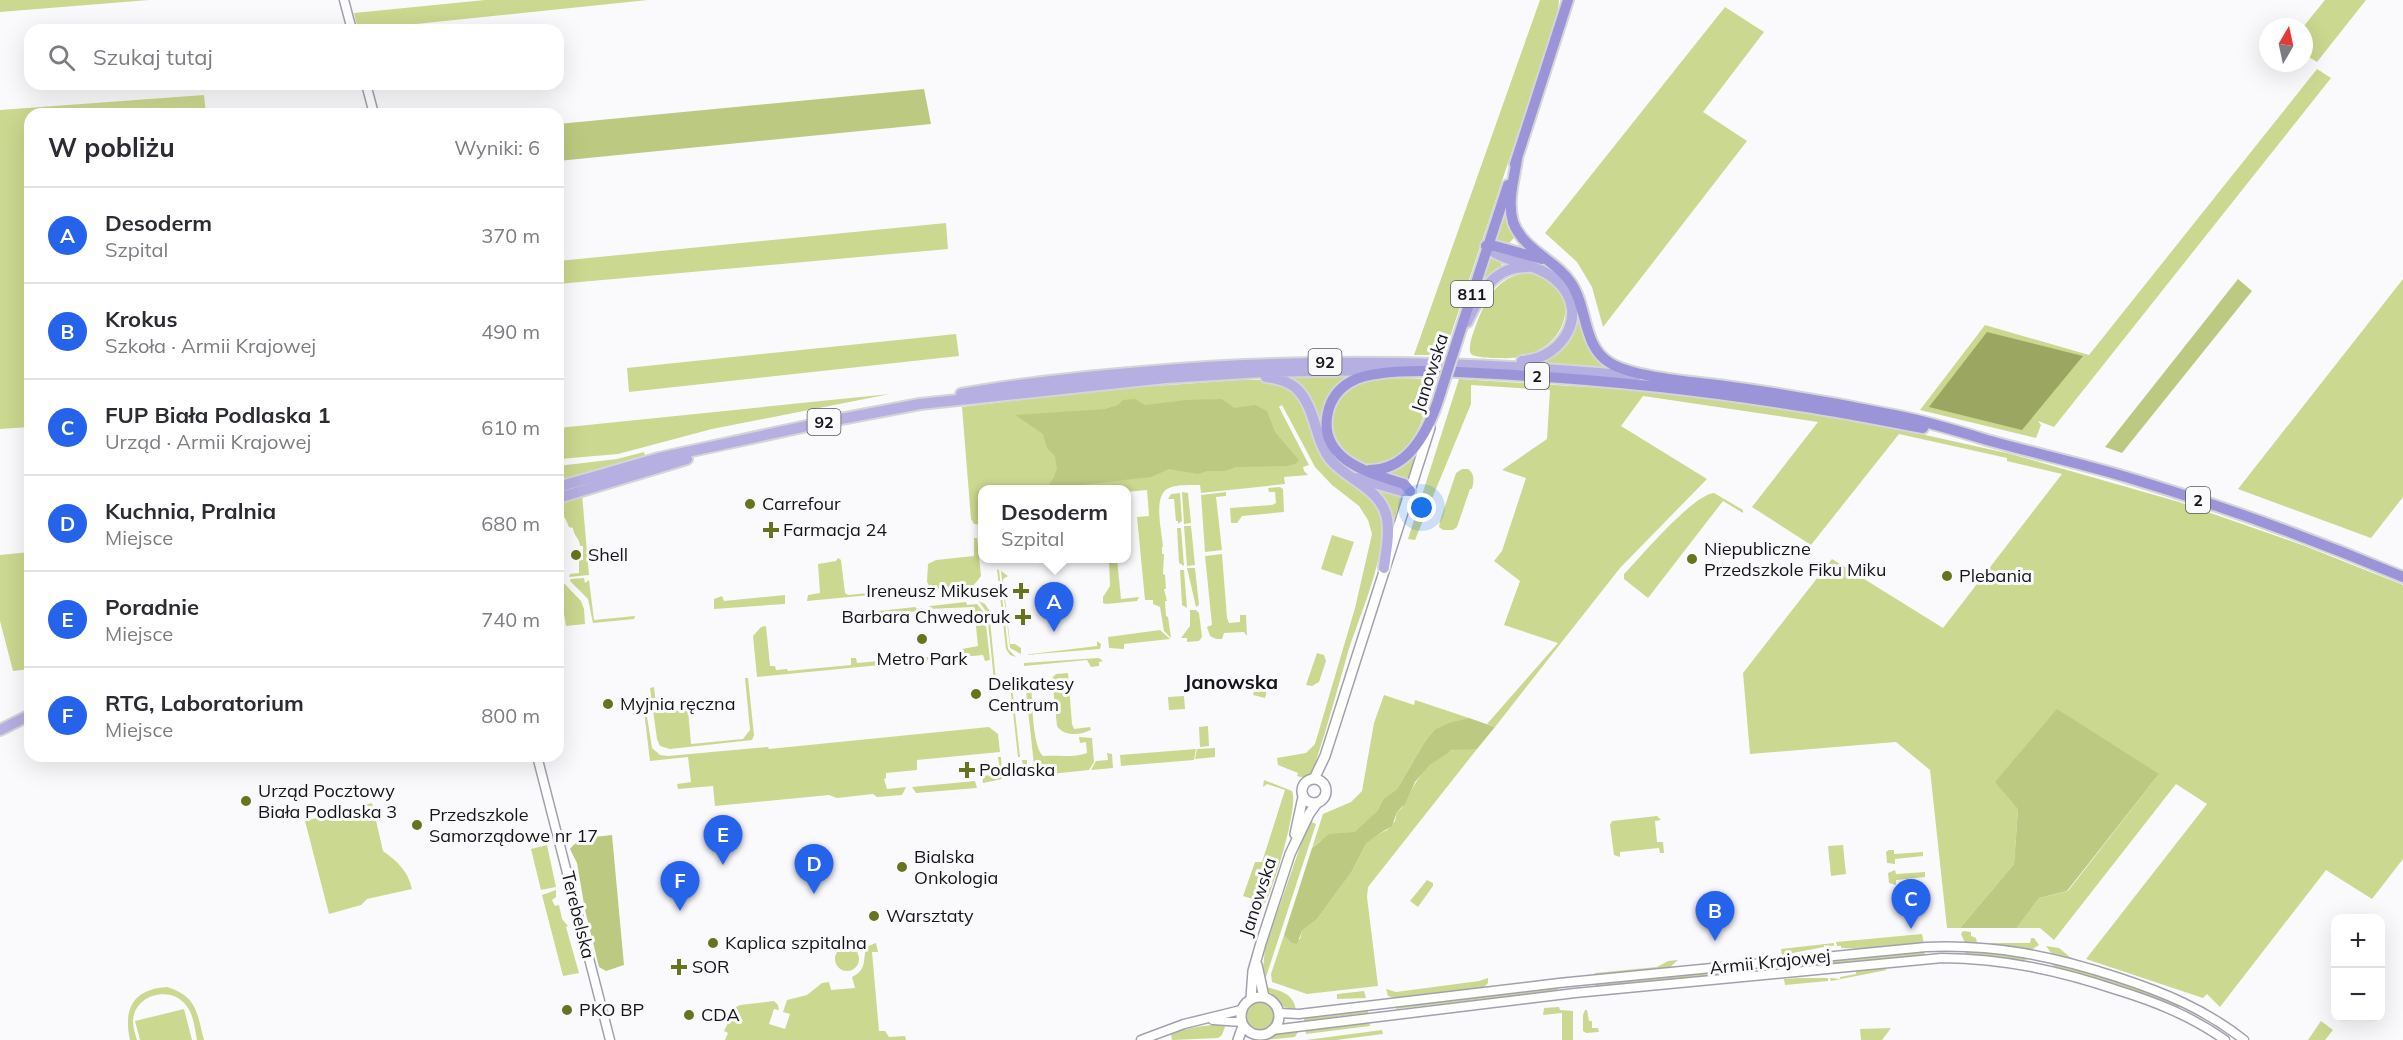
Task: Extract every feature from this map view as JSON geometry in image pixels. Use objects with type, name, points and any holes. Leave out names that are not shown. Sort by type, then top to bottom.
[{"type":"highway","name":"Janowska","points":[[1435,411],[1486,246],[1517,159],[1568,0]]},
{"type":"highway","points":[[1517,159],[1510,206],[1513,221],[1522,238],[1564,274],[1575,290],[1591,338],[1602,357],[1620,368],[1675,380]]},
{"type":"highway","points":[[1486,246],[1495,246],[1548,261]]},
{"type":"highway","points":[[1410,491],[1404,484],[1347,462],[1332,445],[1327,420],[1332,400],[1344,386],[1355,379],[1420,371]]},
{"type":"highway","name":"2","points":[[1420,371],[1513,374],[1686,389],[1802,406],[1988,440]]},
{"type":"highway","name":"2","points":[[1675,380],[1789,395],[1945,427],[2099,469],[2201,501],[2311,540],[2403,577]]},
{"type":"highway","points":[[1364,469],[1387,468],[1405,458],[1415,446],[1435,411]]},
{"type":"main road","points":[[1483,364],[1537,360],[1555,350],[1567,333],[1571,311],[1567,295],[1557,281],[1534,267],[1493,252],[1486,246]]},
{"type":"main road","points":[[1457,342],[1481,293],[1489,282],[1512,268],[1534,267]]},
{"type":"main road","name":"92","points":[[564,485],[631,465],[804,426],[1005,387],[1185,368],[1323,362],[1483,364],[1675,380]]},
{"type":"main road","name":"92","points":[[920,404],[1108,383],[1218,375],[1317,370],[1420,371]]},
{"type":"main road","points":[[1218,375],[1270,377],[1293,386],[1308,406],[1327,454],[1339,468],[1354,477],[1376,497],[1384,510],[1387,525],[1384,568]]},
{"type":"main road","name":"Janowska","points":[[1317,780],[1435,411]]},
{"type":"main road","name":"92","points":[[564,496],[685,459],[712,448]]},
{"type":"main road","points":[[1354,477],[1402,491],[1410,491]]},
{"type":"main road","points":[[0,730],[24,719]]},
{"type":"main road","points":[[1317,780],[1325,787],[1326,794],[1323,800],[1317,803],[1309,802],[1303,798],[1304,784],[1317,780]]},
{"type":"main road","name":"Janowska","points":[[1251,999],[1256,960],[1293,845],[1303,798]]},
{"type":"main road","name":"Janowska","points":[[1293,845],[1317,803]]},
{"type":"main road","name":"Janowska","points":[[1256,960],[1264,997]]},
{"type":"main road","points":[[1238,1040],[1242,1024],[1241,1010],[1251,999],[1264,997],[1274,1002],[1279,1013],[1278,1021],[1272,1030],[1252,1037],[1242,1024]]},
{"type":"street","points":[[344,0],[350,24]]},
{"type":"street","points":[[368,90],[372,108]]},
{"type":"street","name":"Terebelska","points":[[539,762],[610,1040]]},
{"type":"street","points":[[1941,946],[1942,958]]},
{"type":"street","name":"Armii Krajowej","points":[[1279,1013],[1299,1014],[1559,983],[1941,946],[1989,948],[2041,955],[2100,971],[2169,995],[2203,1012],[2244,1040]]},
{"type":"street","points":[[2039,967],[2041,955]]},
{"type":"street","name":"Armii Krajowej","points":[[1272,1030],[1575,993],[1942,958],[1996,960],[2039,967],[2158,1004],[2196,1021],[2225,1040]]},
{"type":"street","points":[[1141,1040],[1241,1010]]},
{"type":"street","points":[[1204,1020],[1242,1024]]},
{"type":"shaded area","points":[[0,0],[149,0],[0,12]]},
{"type":"shaded area","points":[[485,0],[648,0],[416,24],[357,24],[354,13]]},
{"type":"shaded area","points":[[1540,0],[1559,0],[1557,16],[1444,355],[1414,355]]},
{"type":"shaded area","points":[[2325,0],[2366,0],[2317,62],[2313,60],[2313,18],[2310,18]]},
{"type":"shaded area","points":[[1725,7],[1764,32],[1703,112],[1747,141],[1603,327],[1592,287],[1577,262],[1545,233]]},
{"type":"shaded area","points":[[2317,69],[2331,78],[2054,427],[2038,421],[2041,425],[2036,438],[1920,410],[1985,325],[2089,355]]},
{"type":"shaded area","points":[[924,89],[931,124],[564,160],[564,123]]},
{"type":"shaded area","points":[[204,95],[205,108],[27,108]]},
{"type":"shaded area","points":[[24,108],[24,427],[0,429],[0,110]]},
{"type":"shaded area","points":[[1506,209],[1516,236],[1506,246],[1495,242]]},
{"type":"shaded area","points":[[946,223],[948,249],[564,283],[564,260]]},
{"type":"shaded area","points":[[1512,253],[1551,266],[1566,280],[1573,292],[1592,347],[1614,370],[1538,364],[1551,357],[1569,336],[1575,311],[1572,298],[1565,285],[1554,274],[1539,265],[1511,256]]},
{"type":"shaded area","points":[[1491,255],[1501,258],[1502,268],[1481,285]]},
{"type":"shaded area","points":[[1530,273],[1548,279],[1560,291],[1565,305],[1564,320],[1556,335],[1543,348],[1524,356],[1493,358],[1472,355],[1470,349],[1472,338],[1489,297],[1501,283],[1509,278]]},
{"type":"shaded area","points":[[2238,279],[2252,291],[2122,453],[2105,447]]},
{"type":"shaded area","points":[[2403,279],[2403,497],[2371,538],[2238,489]]},
{"type":"shaded area","points":[[1987,332],[2083,356],[2022,430],[1929,407]]},
{"type":"shaded area","points":[[956,334],[959,356],[629,392],[627,368]]},
{"type":"shaded area","points":[[1358,373],[1333,393],[1327,442],[1401,489],[1352,472],[1332,456],[1311,403],[1280,374]]},
{"type":"shaded area","points":[[1382,379],[1431,379],[1434,383],[1423,418],[1415,435],[1404,450],[1387,462],[1370,464],[1354,458],[1342,447],[1334,432],[1333,416],[1339,400],[1354,387]]},
{"type":"shaded area","points":[[1459,379],[1669,392],[1776,405],[1871,423],[2011,454],[2179,502],[2305,546],[2403,585],[2403,859],[2372,899],[2326,870],[2220,1007],[2207,994],[2203,998],[2086,959],[2207,804],[2176,784],[2054,940],[2040,928],[2017,928],[2039,898],[2068,891],[2159,774],[2018,809],[2014,864],[1960,928],[1947,928],[1930,770],[1896,742],[1750,754],[1743,673],[1832,559],[1943,628],[2062,474],[2007,461],[2007,458],[1899,434],[1811,545],[1752,507],[1818,422],[1643,396],[1621,426],[1707,479],[1620,568],[1495,727],[1487,724],[1558,643],[1504,625],[1520,581],[1494,561],[1502,551],[1526,478],[1502,470],[1547,439],[1550,390],[1471,385],[1471,404],[1415,540],[1408,539]]},
{"type":"shaded area","points":[[1239,380],[1265,380],[1281,384],[1291,390],[1303,405],[1314,437],[1380,509],[1382,525],[1378,562],[1310,775],[1297,776],[1298,773],[1278,765],[1277,758],[1306,753],[1315,744],[1355,608],[1372,534],[1368,520],[1359,506],[1332,485],[1315,467],[1282,405],[1279,407],[1309,465],[1303,467],[1308,475],[1284,477],[1285,484],[1201,493],[1200,485],[1183,485],[1170,487],[1163,493],[1159,515],[1162,554],[1164,554],[1166,616],[1171,638],[1164,631],[1160,607],[1153,604],[1153,600],[1145,600],[1137,517],[1149,516],[1147,490],[1131,492],[1131,485],[978,485],[978,524],[974,524],[971,519],[962,407],[1112,389]]},
{"type":"shaded area","points":[[890,394],[712,429],[618,454],[564,459],[564,427]]},
{"type":"shaded area","points":[[1135,399],[1145,405],[1222,399],[1234,408],[1255,405],[1267,411],[1275,432],[1299,460],[1287,466],[1236,467],[1225,471],[1207,471],[1198,474],[1169,469],[1151,477],[1081,485],[1049,485],[1057,469],[1055,456],[1047,448],[1043,434],[1015,415],[1105,409],[1118,405],[1123,400]]},
{"type":"shaded area","points":[[1418,447],[1407,482],[1380,473],[1402,465]]},
{"type":"shaded area","points":[[644,452],[646,459],[564,479],[564,465],[617,459]]},
{"type":"shaded area","points":[[1462,469],[1468,469],[1473,475],[1472,489],[1470,489],[1457,527],[1453,530],[1443,530],[1439,527],[1440,521],[1456,473]]},
{"type":"shaded area","points":[[1366,483],[1403,494],[1391,528]]},
{"type":"shaded area","points":[[1268,488],[1283,489],[1284,512],[1242,516],[1237,523],[1231,523],[1230,508],[1272,505],[1276,503],[1275,492],[1269,492]]},
{"type":"shaded area","points":[[1182,492],[1188,493],[1191,523],[1184,524]]},
{"type":"shaded area","points":[[1226,492],[1226,496],[1216,497],[1222,550],[1205,552],[1201,495]]},
{"type":"shaded area","points":[[1180,493],[1182,521],[1178,524],[1174,499],[1168,499],[1171,494]]},
{"type":"shaded area","points":[[1714,493],[1743,510],[1743,513],[1723,501],[1648,598],[1624,579],[1624,574],[1682,514],[1694,503]]},
{"type":"shaded area","points":[[582,494],[589,575],[569,577],[570,574],[579,573],[579,560],[583,560],[583,546],[580,546],[573,528],[569,527],[564,518],[564,500]]},
{"type":"shaded area","points":[[1184,526],[1191,526],[1195,565],[1187,566]]},
{"type":"shaded area","points":[[1177,528],[1181,528],[1184,566],[1179,563]]},
{"type":"shaded area","points":[[1332,535],[1354,542],[1342,576],[1321,569]]},
{"type":"shaded area","points":[[974,538],[977,538],[981,576],[974,585],[931,589],[927,582],[928,564],[936,560],[974,556]]},
{"type":"shaded area","points":[[24,553],[24,670],[13,671],[0,621],[0,555]]},
{"type":"shaded area","points":[[1222,554],[1227,618],[1229,623],[1240,622],[1240,615],[1246,615],[1247,636],[1244,632],[1224,633],[1222,639],[1216,639],[1210,636],[1207,627],[1212,625],[1205,556]]},
{"type":"shaded area","points":[[838,558],[841,560],[845,593],[848,595],[916,588],[913,591],[807,601],[808,595],[820,593],[818,564],[836,561]]},
{"type":"shaded area","points":[[1109,563],[1117,563],[1121,599],[1139,597],[1137,601],[1103,603],[1103,597],[1110,586]]},
{"type":"shaded area","points":[[1187,568],[1195,568],[1199,605],[1196,607]]},
{"type":"shaded area","points":[[997,569],[999,570],[1008,649],[1016,657],[1010,655],[1006,649]]},
{"type":"shaded area","points":[[1180,570],[1184,570],[1187,608],[1182,605]]},
{"type":"shaded area","points":[[1001,571],[1008,576],[1003,579],[1010,644],[1021,648],[1021,654],[1010,648]]},
{"type":"shaded area","points":[[584,578],[585,583],[589,580],[594,620],[635,616],[634,619],[593,623],[588,599],[570,581]]},
{"type":"shaded area","points":[[564,583],[581,601],[585,624],[566,626]]},
{"type":"shaded area","points":[[785,595],[785,604],[714,609],[714,599],[722,596],[724,601]]},
{"type":"shaded area","points":[[1069,596],[1070,607],[1052,609],[1050,598]]},
{"type":"shaded area","points":[[979,601],[989,610],[996,681],[994,680],[987,613]]},
{"type":"shaded area","points":[[966,602],[967,605],[977,604],[985,614],[975,615],[974,607],[927,609],[930,606]]},
{"type":"shaded area","points":[[915,607],[919,611],[852,618],[852,614]]},
{"type":"shaded area","points":[[1190,610],[1196,610],[1199,613],[1202,637],[1199,641],[1187,642],[1187,638],[1181,638],[1190,626]]},
{"type":"shaded area","points":[[985,616],[990,660],[985,661],[983,655],[757,677],[753,636],[761,627],[766,626],[770,666],[775,666],[776,670],[787,669],[788,671],[851,665],[851,658],[856,658],[857,663],[879,661],[879,656],[884,655],[885,661],[962,654],[962,649],[978,646],[975,617]]},
{"type":"shaded area","points":[[1160,630],[1170,639],[1124,644],[1124,649],[1109,648],[1108,637]]},
{"type":"shaded area","points":[[1097,641],[1101,644],[1100,649],[1023,655],[1097,646]]},
{"type":"shaded area","points":[[1317,653],[1324,655],[1326,661],[1319,682],[1312,686],[1306,685]]},
{"type":"shaded area","points":[[1099,658],[1103,661],[1099,662],[1099,666],[1091,667],[1087,660],[1024,666],[1024,663]]},
{"type":"shaded area","points":[[1068,673],[1074,729],[1090,727],[1091,730],[1082,733],[1064,732],[1057,726],[1052,678],[1056,674]]},
{"type":"shaded area","points":[[745,678],[748,678],[754,735],[752,740],[670,749],[660,746],[650,688],[654,687],[657,712],[688,710],[691,744],[743,739],[750,730]]},
{"type":"shaded area","points":[[1031,678],[1033,720],[1039,751],[1043,756],[1082,755],[1087,753],[1086,742],[1080,743],[1079,737],[1092,738],[1094,762],[1089,770],[1032,776],[1024,772],[1022,760],[1027,760],[1027,766],[1034,765],[1025,682]]},
{"type":"shaded area","points":[[1257,678],[1269,681],[1265,698],[1253,695]]},
{"type":"shaded area","points":[[1010,685],[1012,686],[1020,757],[1018,757]]},
{"type":"shaded area","points":[[1384,695],[1414,705],[1415,700],[1469,718],[1434,730],[1397,789],[1383,799],[1378,810],[1355,833],[1332,836],[1312,848],[1323,814],[1351,802],[1362,791],[1374,723]]},
{"type":"shaded area","points":[[1184,696],[1185,709],[1169,710],[1168,697]]},
{"type":"shaded area","points":[[2057,709],[2159,774],[2067,891],[2039,898],[2017,928],[1960,928],[2014,864],[2018,809],[1995,782]]},
{"type":"shaded area","points":[[646,710],[652,748],[660,755],[668,756],[768,747],[769,749],[989,727],[998,734],[1000,752],[917,760],[917,770],[886,773],[884,779],[887,789],[906,787],[902,795],[877,797],[873,794],[837,798],[829,795],[715,806],[713,786],[678,789],[677,784],[691,782],[688,757],[650,761],[644,711]]},
{"type":"shaded area","points":[[1469,718],[1495,727],[1477,749],[1452,750],[1430,765],[1415,782],[1405,804],[1397,812],[1392,826],[1366,844],[1351,873],[1317,919],[1302,931],[1297,944],[1290,942],[1284,935],[1312,848],[1329,834],[1355,832],[1378,810],[1383,799],[1397,789],[1434,730]]},
{"type":"shaded area","points":[[1208,726],[1209,746],[1200,747],[1199,727]]},
{"type":"shaded area","points":[[1215,748],[1215,757],[1195,759],[1197,749]]},
{"type":"shaded area","points":[[1460,748],[1477,749],[1368,887],[1367,897],[1378,986],[1307,994],[1272,982],[1271,974],[1284,935],[1290,942],[1300,939],[1302,931],[1317,919],[1351,873],[1366,844],[1373,837],[1387,830],[1395,821],[1397,812],[1402,808],[1424,771],[1440,757]]},
{"type":"shaded area","points":[[1196,749],[1194,760],[1121,766],[1120,755]]},
{"type":"shaded area","points":[[1107,753],[1112,754],[1113,768],[1091,770],[1096,761],[1108,760]]},
{"type":"shaded area","points":[[998,757],[1001,757],[1002,779],[983,783],[982,776],[993,775],[1000,770]]},
{"type":"shaded area","points":[[1264,780],[1292,791],[1293,799],[1289,829],[1265,903],[1243,896],[1255,862],[1262,862],[1285,790],[1267,784],[1263,787]]},
{"type":"shaded area","points":[[975,781],[977,788],[916,793],[912,787]]},
{"type":"shaded area","points":[[372,803],[383,851],[402,867],[412,889],[367,899],[361,905],[329,914],[305,821]]},
{"type":"shaded area","points":[[1657,816],[1661,820],[1655,821],[1657,842],[1663,842],[1664,853],[1660,853],[1659,848],[1620,852],[1620,857],[1614,855],[1610,825],[1612,821]]},
{"type":"shaded area","points":[[1309,821],[1316,824],[1266,977],[1262,979],[1265,948]]},
{"type":"shaded area","points":[[612,835],[624,965],[606,971],[599,967],[585,910],[577,863],[570,849],[583,839]]},
{"type":"shaded area","points":[[547,845],[556,887],[541,890],[531,849]]},
{"type":"shaded area","points":[[1843,845],[1846,874],[1831,876],[1828,846]]},
{"type":"shaded area","points":[[1894,850],[1894,854],[1923,852],[1923,856],[1895,859],[1895,864],[1887,863],[1886,852]]},
{"type":"shaded area","points":[[1895,870],[1896,874],[1925,872],[1925,877],[1896,880],[1896,885],[1889,883],[1888,873]]},
{"type":"shaded area","points":[[1427,880],[1433,883],[1433,886],[1418,907],[1410,901]]},
{"type":"shaded area","points":[[556,890],[556,897],[552,900],[555,906],[559,905],[562,919],[568,926],[566,927],[579,973],[563,976],[542,895]]},
{"type":"shaded area","points":[[1963,931],[1971,932],[1971,936],[1976,938],[1977,943],[2030,943],[2031,938],[2034,938],[2039,945],[2031,950],[1965,943],[1961,934]]},
{"type":"shaded area","points":[[1922,934],[1924,944],[1863,949],[1841,948],[1836,942]]},
{"type":"shaded area","points":[[876,943],[878,952],[872,952],[879,1031],[885,1031],[889,1037],[905,1036],[906,1040],[725,1040],[728,1033],[724,1031],[736,1007],[740,1005],[774,1001],[779,1010],[774,1009],[769,1024],[785,1029],[790,1014],[783,1012],[787,1000],[807,995],[822,983],[829,982],[831,990],[855,988],[852,977],[862,968],[866,947]]},
{"type":"shaded area","points":[[1834,943],[1834,946],[1824,945],[1824,947],[1782,955],[1781,949]]},
{"type":"shaded area","points":[[2046,946],[2059,948],[2070,957],[2086,963],[2052,954]]},
{"type":"shaded area","points":[[847,947],[855,951],[859,959],[855,967],[847,971],[839,967],[835,959],[839,951]]},
{"type":"shaded area","points":[[1965,950],[2029,957],[2029,959],[1965,955]]},
{"type":"shaded area","points":[[1924,951],[1925,955],[1783,969],[1783,965]]},
{"type":"shaded area","points":[[1678,960],[1668,969],[1594,976],[1595,973],[1657,967],[1668,961]]},
{"type":"shaded area","points":[[2051,962],[2117,981],[2181,1005],[2179,1008],[2056,967]]},
{"type":"shaded area","points":[[1881,967],[1887,970],[1831,981],[1830,978],[1840,979],[1840,977],[1856,974],[1856,971]]},
{"type":"shaded area","points":[[1749,968],[1750,972],[1596,987],[1595,983]]},
{"type":"shaded area","points":[[1488,978],[1488,983],[1484,987],[1395,998],[1388,996],[1386,989],[1396,992]]},
{"type":"shaded area","points":[[1828,978],[1828,981],[1785,985],[1784,979]]},
{"type":"shaded area","points":[[1263,986],[1288,996],[1292,999],[1296,1010],[1284,1007]]},
{"type":"shaded area","points":[[167,987],[184,995],[190,1001],[197,1014],[204,1040],[197,1040],[192,1015],[188,1008],[174,996],[165,994],[147,998],[140,1004],[135,1011],[133,1021],[137,1040],[130,1040],[128,1019],[133,1003],[146,992]]},
{"type":"shaded area","points":[[1557,987],[1558,991],[1396,1009],[1396,1006]]},
{"type":"shaded area","points":[[1364,991],[1366,998],[1337,999],[1337,994]]},
{"type":"shaded area","points":[[1260,1002],[1270,1006],[1274,1016],[1270,1026],[1260,1030],[1250,1026],[1246,1016],[1250,1006]]},
{"type":"shaded area","points":[[1559,1007],[1560,1010],[1573,1011],[1573,1040],[1562,1040],[1562,1013],[1543,1015],[1544,1008]]},
{"type":"shaded area","points":[[184,1009],[192,1040],[140,1040],[135,1021]]},
{"type":"shaded area","points":[[1368,1009],[1368,1013],[1304,1021],[1304,1017]]},
{"type":"shaded area","points":[[1585,1010],[1587,1010],[1589,1021],[1592,1021],[1592,1028],[1598,1028],[1599,1032],[1586,1033],[1583,1031]]},
{"type":"shaded area","points":[[1369,1021],[1370,1026],[1306,1034],[1305,1029]]},
{"type":"shaded area","points":[[2321,1021],[2333,1030],[2325,1040],[2308,1040]]},
{"type":"shaded area","points":[[1226,1024],[1222,1035],[1218,1038],[1172,1040],[1171,1034],[1198,1027]]},
{"type":"shaded area","points":[[1891,1028],[1882,1040],[1861,1040],[1860,1029]]},
{"type":"shaded area","points":[[1299,1030],[1295,1037],[1264,1040],[1277,1033]]},
{"type":"shaded area","points":[[1382,1030],[1383,1034],[1336,1040],[1306,1040]]},
{"type":"place","name":"Carrefour","points":[[750,504]]},
{"type":"place","name":"Farmacja 24","points":[[771,530]]},
{"type":"place","name":"Shell","points":[[576,555]]},
{"type":"place","name":"Niepubliczne Przedszkole Fiku Miku","points":[[1692,559]]},
{"type":"place","name":"Plebania","points":[[1947,576]]},
{"type":"place","name":"Ireneusz Mikusek","points":[[1021,591]]},
{"type":"place","name":"Barbara Chwedoruk","points":[[1023,617]]},
{"type":"place","name":"Desoderm","points":[[1054,632]]},
{"type":"place","name":"Metro Park","points":[[922,639]]},
{"type":"place","name":"Delikatesy Centrum","points":[[976,694]]},
{"type":"place","name":"Myjnia ręczna","points":[[608,704]]},
{"type":"place","name":"Podlaska","points":[[967,770]]},
{"type":"place","name":"Urząd Pocztowy Biała Podlaska 3","points":[[246,801]]},
{"type":"place","name":"Przedszkole Samorządowe nr 17","points":[[417,825]]},
{"type":"place","name":"Poradnie","points":[[723,865]]},
{"type":"place","name":"Bialska Onkologia","points":[[902,867]]},
{"type":"place","name":"Kuchnia, Pralnia","points":[[814,894]]},
{"type":"place","name":"RTG, Laboratorium","points":[[680,911]]},
{"type":"place","name":"Warsztaty","points":[[874,916]]},
{"type":"place","name":"FUP Biała Podlaska 1","points":[[1911,929]]},
{"type":"place","name":"Krokus","points":[[1715,941]]},
{"type":"place","name":"Kaplica szpitalna","points":[[713,943]]},
{"type":"place","name":"SOR","points":[[679,967]]},
{"type":"place","name":"PKO BP","points":[[567,1010]]},
{"type":"place","name":"CDA","points":[[689,1015]]},
{"type":"district","name":"Janowska","points":[[1231,682]]}]
